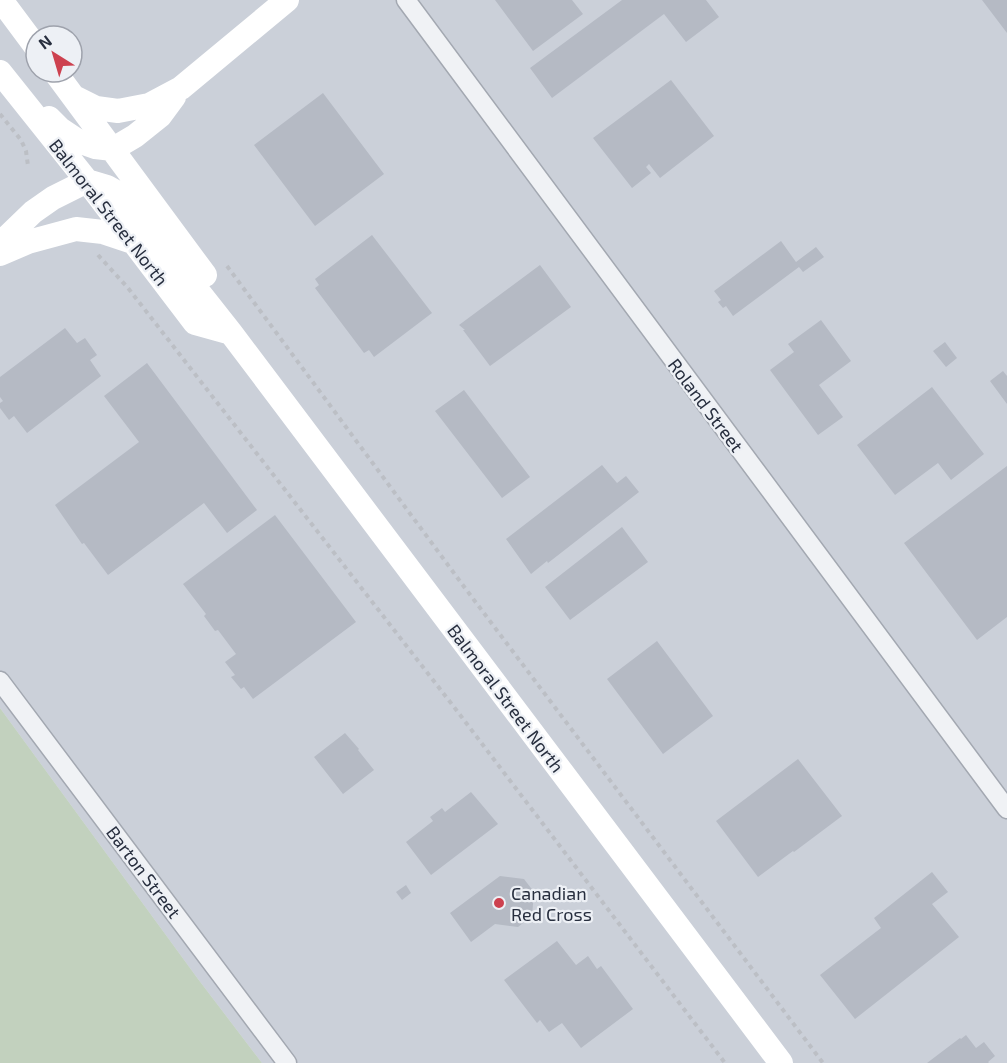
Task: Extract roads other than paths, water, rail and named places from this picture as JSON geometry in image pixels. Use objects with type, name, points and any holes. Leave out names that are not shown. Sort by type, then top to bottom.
[{"type":"main road","points":[[1,0],[24,31]]},
{"type":"main road","points":[[74,98],[96,108],[118,111],[149,105],[181,88],[287,0]]},
{"type":"main road","points":[[0,64],[60,129],[78,141],[95,147],[113,149],[135,136],[160,116],[181,88]]},
{"type":"main road","name":"Balmoral Street North","points":[[0,72],[195,323],[231,333]]},
{"type":"main road","name":"Balmoral Street North","points":[[64,84],[226,303],[231,333],[782,1063]]},
{"type":"main road","points":[[0,244],[33,212],[53,198],[87,182],[107,187],[123,196],[231,333]]},
{"type":"main road","points":[[0,254],[28,242],[76,229],[103,232],[133,242]]},
{"type":"street","name":"Roland Street","points":[[406,0],[1007,809]]},
{"type":"street","name":"Barton Street","points":[[0,681],[287,1063]]},
{"type":"place","name":"Canadian Red Cross","points":[[499,903]]}]
